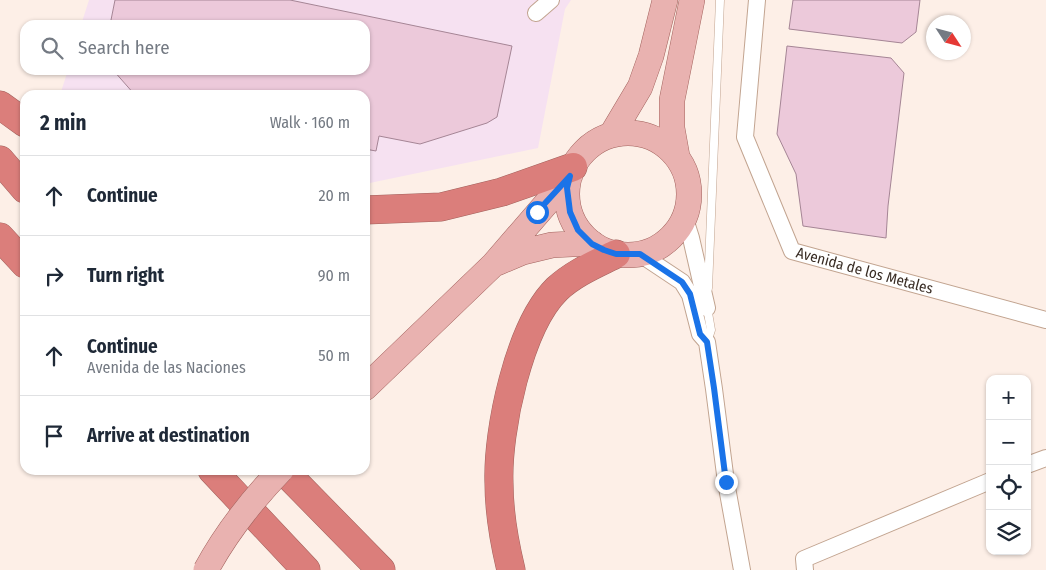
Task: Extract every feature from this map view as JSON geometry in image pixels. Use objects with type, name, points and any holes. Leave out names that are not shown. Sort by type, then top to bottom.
[{"type":"highway","points":[[0,105],[20,119]]},
{"type":"highway","points":[[0,160],[20,183]]},
{"type":"highway","points":[[370,210],[441,207],[571,172]]},
{"type":"highway","points":[[0,237],[20,259]]},
{"type":"highway","points":[[511,570],[502,524],[498,483],[499,449],[512,382],[523,347],[540,310],[557,290],[616,250]]},
{"type":"highway","points":[[217,475],[306,570]]},
{"type":"highway","points":[[287,475],[382,570]]},
{"type":"main road","points":[[612,134],[640,87],[651,56],[665,0]]},
{"type":"main road","points":[[677,156],[672,128],[672,100],[692,0]]},
{"type":"main road","points":[[370,383],[494,264],[571,172],[582,153],[596,142],[612,134],[630,132],[648,135],[664,143],[677,156],[685,169],[689,184],[690,202],[685,219],[676,233],[659,247],[616,250],[552,245],[523,252],[494,264]]},
{"type":"main road","points":[[571,172],[567,188],[570,212],[578,230],[616,250]]},
{"type":"main road","points":[[206,570],[235,523],[259,492],[277,475]]},
{"type":"street","points":[[536,13],[551,0]]},
{"type":"street","name":"Avenida de los Metales","points":[[757,0],[745,137],[792,252],[1046,320]]},
{"type":"street","points":[[685,219],[692,238],[707,308]]},
{"type":"street","points":[[616,250],[682,282],[690,294],[700,334],[707,342],[726,482],[742,570]]},
{"type":"street","points":[[1029,465],[1046,458]]},
{"type":"street","points":[[805,570],[804,559],[986,483]]},
{"type":"lane","points":[[707,342],[710,330],[707,308],[720,0]]},
{"type":"shaded area","points":[[89,0],[571,0],[565,9],[538,148],[370,183],[370,90],[62,90],[66,75],[370,75],[370,20],[83,20]]},
{"type":"building","points":[[115,0],[290,0],[512,46],[497,117],[487,123],[420,144],[379,136],[376,151],[370,150],[370,90],[131,90],[117,75],[370,75],[370,20],[111,20]]},
{"type":"building","points":[[793,0],[920,0],[916,32],[902,43],[789,29]]},
{"type":"building","points":[[787,46],[891,58],[904,73],[886,238],[803,226],[796,174],[777,134]]},
{"type":"route","points":[[537,212],[570,176],[567,188],[570,212],[578,230],[592,244],[616,254],[640,254],[682,282],[690,294],[700,334],[707,342],[726,482]]}]
